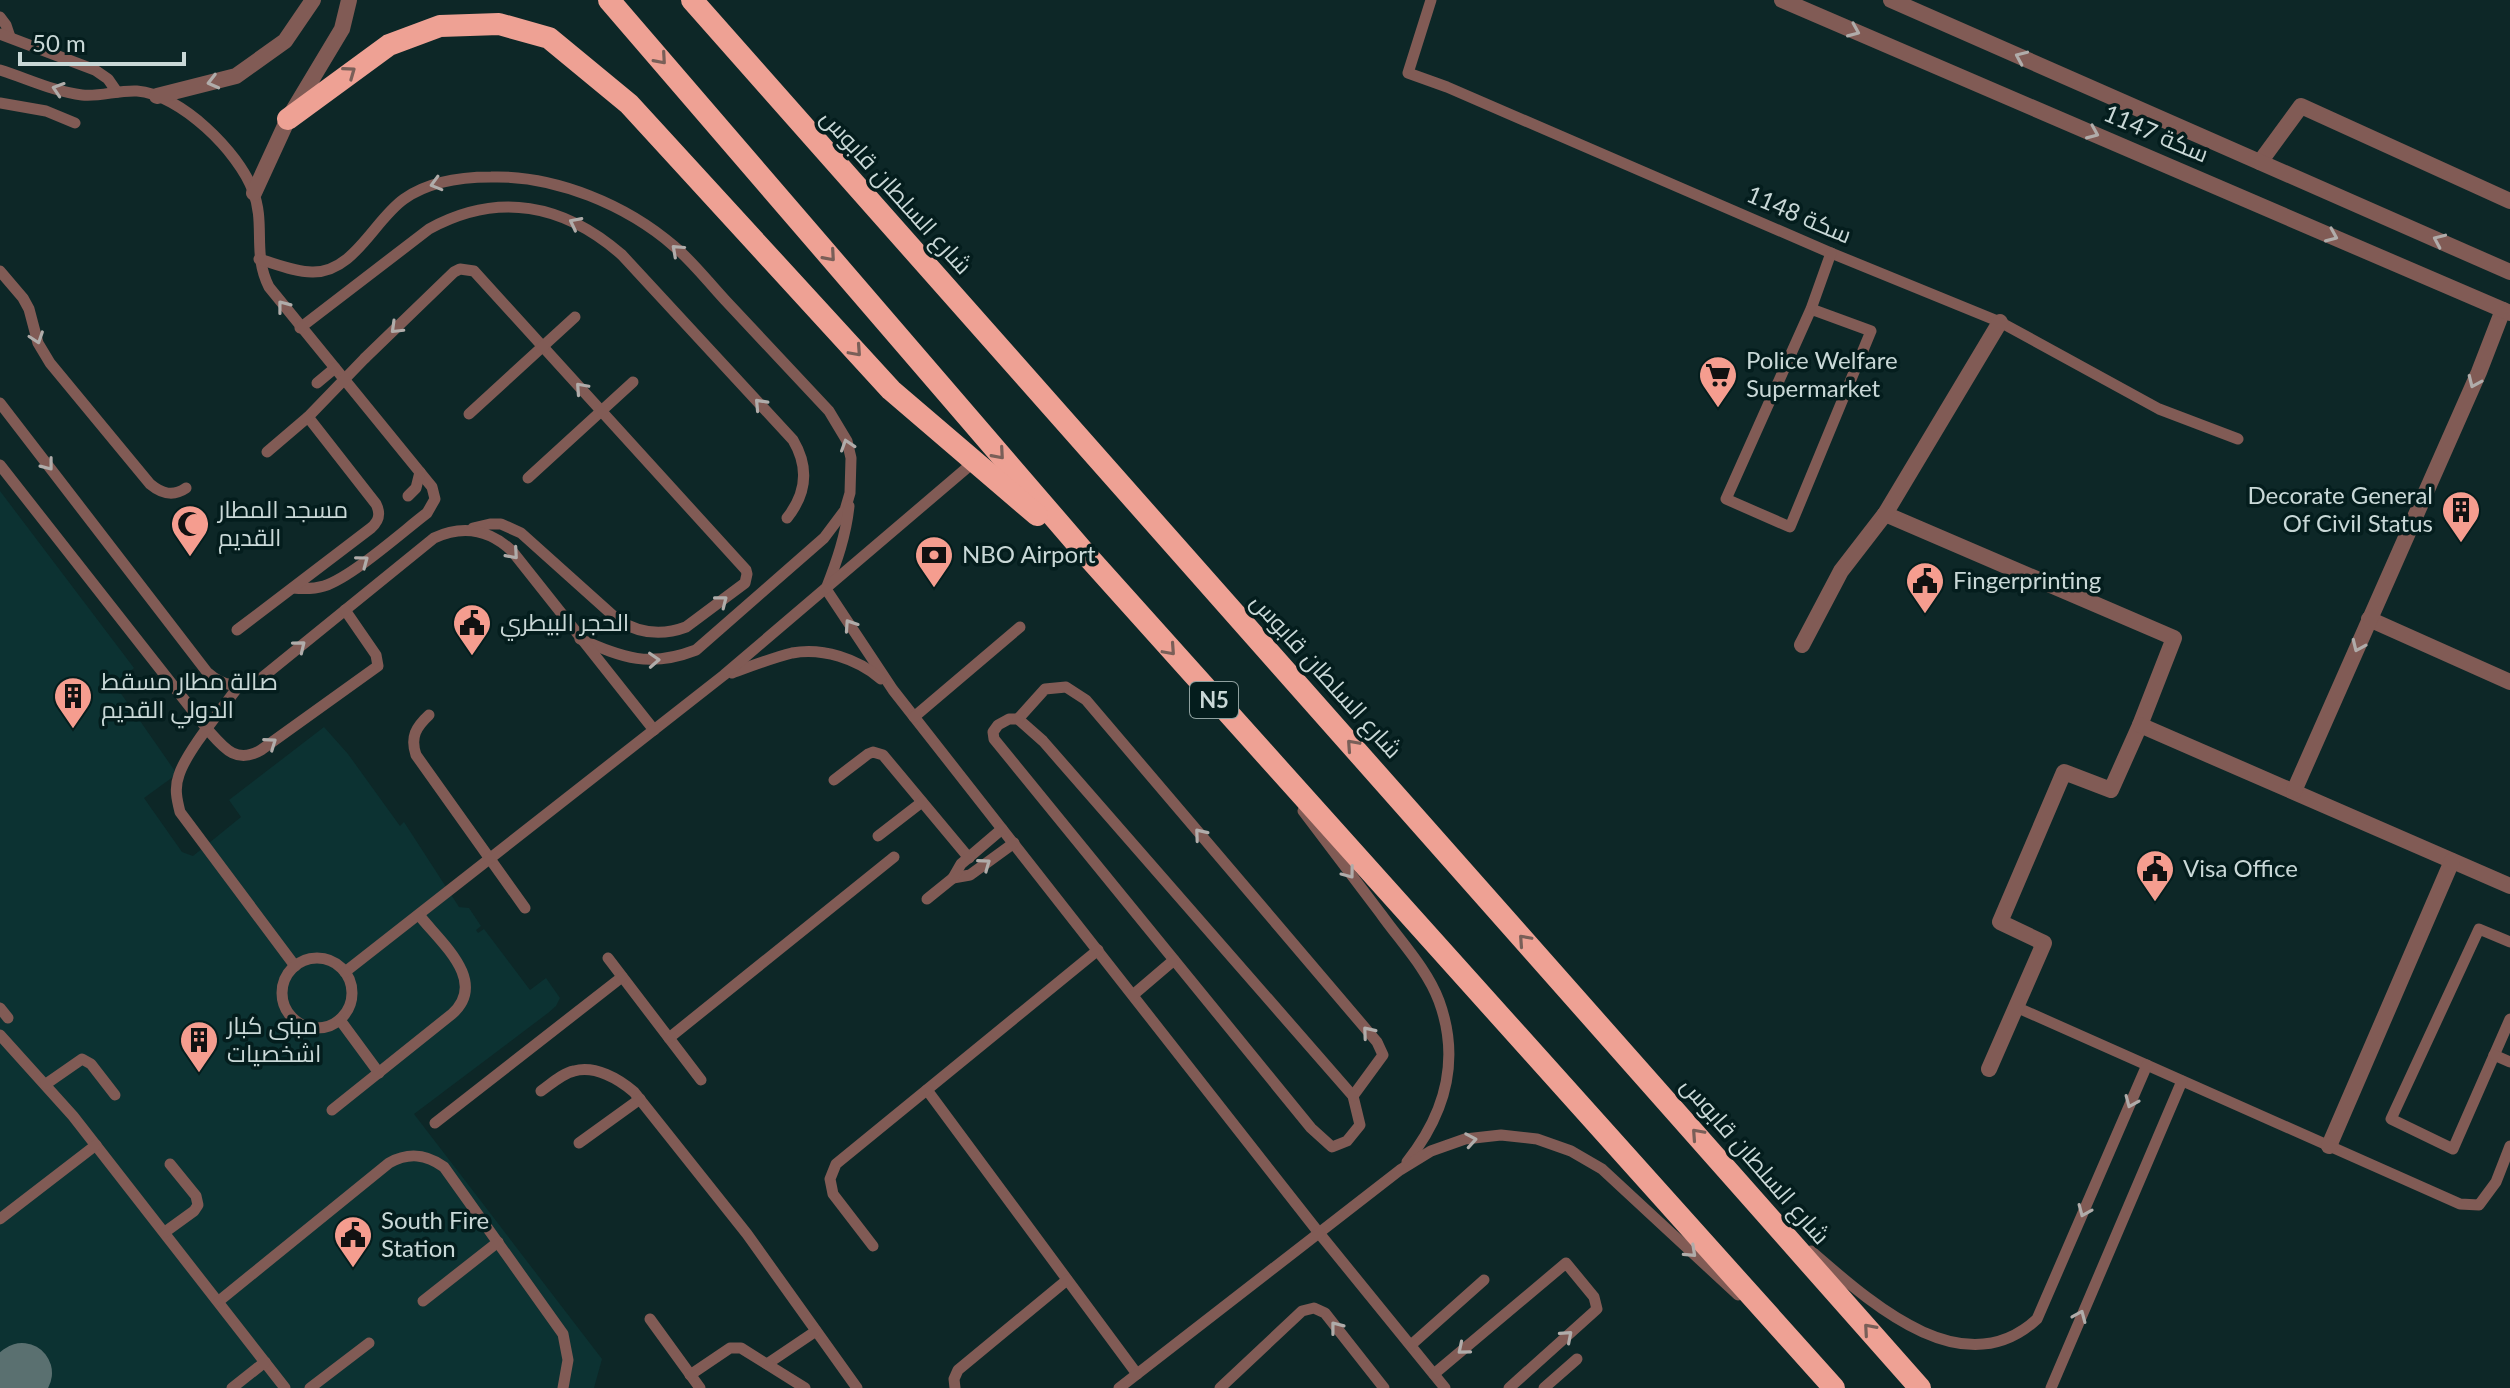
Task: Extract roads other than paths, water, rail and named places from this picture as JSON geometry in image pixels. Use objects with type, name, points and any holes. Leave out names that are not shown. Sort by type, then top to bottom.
[{"type":"highway","name":"N5","points":[[609,0],[1252,743],[1834,1388]]},
{"type":"highway","name":"شارع السلطان قابوس","points":[[692,0],[1920,1388]]},
{"type":"highway","points":[[702,0],[762,80]]},
{"type":"highway","points":[[288,119],[389,45],[440,26],[499,24],[549,38],[629,104],[891,390],[1090,559]]},
{"type":"street","points":[[157,96],[236,76],[285,41],[313,0]]},
{"type":"street","points":[[254,193],[288,119],[342,29],[349,0]]},
{"type":"street","name":"سكة 1147","points":[[1782,0],[2506,311]]},
{"type":"street","name":"سكة 1147","points":[[1891,0],[2510,272]]},
{"type":"street","points":[[2260,162],[2301,106],[2510,201]]},
{"type":"street","points":[[2294,791],[2506,311]]},
{"type":"street","points":[[1802,645],[1841,571],[1885,514],[2000,322]]},
{"type":"street","points":[[1885,514],[2174,638],[2111,790],[2064,772],[2000,922],[2044,943],[1989,1069]]},
{"type":"street","points":[[2369,619],[2510,682]]},
{"type":"street","points":[[2140,725],[2510,886]]},
{"type":"street","points":[[2329,1146],[2452,861]]},
{"type":"lane","name":"سكة 1148","points":[[1431,0],[1408,73],[2000,322],[2159,409],[2238,439]]},
{"type":"lane","points":[[0,17],[6,25],[5,35],[95,70],[108,79],[117,92]]},
{"type":"lane","points":[[0,61],[3,73],[80,95],[139,91],[157,96],[189,115],[220,142],[245,175],[254,193],[259,259],[269,287],[434,493],[434,504],[427,513],[336,581],[315,588],[293,588]]},
{"type":"lane","points":[[0,103],[46,111],[75,123]]},
{"type":"lane","points":[[259,259],[312,272],[335,267],[346,260],[398,203],[425,187],[449,181],[500,176],[544,182],[591,197],[636,220],[676,247],[829,411],[847,441],[852,476],[846,527],[826,589]]},
{"type":"lane","points":[[300,328],[429,229],[450,217],[483,208],[517,206],[567,218],[596,234],[622,255],[793,440],[800,452],[804,480],[802,494],[787,518]]},
{"type":"lane","points":[[1811,309],[1871,331],[1790,527],[1726,499],[1811,309],[1831,253]]},
{"type":"lane","points":[[267,452],[308,417],[454,272],[467,269],[479,275],[747,574],[745,583],[686,627],[663,633],[639,631],[618,620],[521,533],[501,524],[445,533],[434,538],[259,680],[238,687],[179,775],[176,787],[180,812],[295,966]]},
{"type":"lane","points":[[0,271],[29,309],[43,354],[150,484],[170,494],[186,488]]},
{"type":"lane","points":[[469,414],[575,317]]},
{"type":"lane","points":[[317,383],[335,368]]},
{"type":"lane","points":[[528,478],[633,382]]},
{"type":"lane","points":[[0,403],[207,672],[238,687]]},
{"type":"lane","points":[[237,630],[375,524],[379,514],[376,504],[308,417]]},
{"type":"lane","points":[[345,972],[724,675],[975,461]]},
{"type":"lane","points":[[0,465],[208,730],[226,751],[233,754],[254,754],[374,671],[378,663],[376,655],[345,610]]},
{"type":"lane","points":[[408,496],[416,488],[420,472]]},
{"type":"lane","points":[[580,639],[640,661],[659,661],[696,650],[824,538],[845,510],[850,493]]},
{"type":"lane","points":[[469,530],[493,536],[503,543],[654,730]]},
{"type":"lane","points":[[826,589],[893,690],[1319,1233],[1445,1388]]},
{"type":"lane","points":[[914,717],[1020,627]]},
{"type":"lane","points":[[724,675],[794,653],[825,654],[869,668],[893,690]]},
{"type":"lane","points":[[1018,719],[1045,689],[1066,687],[1086,700],[1377,1042],[1383,1055],[1353,1096]]},
{"type":"lane","points":[[429,715],[418,725],[414,735],[416,755],[525,908]]},
{"type":"lane","points":[[1009,719],[1018,719],[1043,741],[1353,1096],[1360,1125],[1347,1141],[1332,1147],[1311,1128],[994,739],[993,732],[998,725],[1009,719]]},
{"type":"lane","points":[[1252,743],[1421,968],[1438,1000],[1448,1036],[1449,1072],[1440,1108],[1423,1141],[1400,1170]]},
{"type":"lane","points":[[834,780],[868,754],[878,753],[886,758],[969,858]]},
{"type":"lane","points":[[878,836],[922,802]]},
{"type":"lane","points":[[927,899],[1002,829]]},
{"type":"lane","points":[[953,878],[970,875],[1014,843]]},
{"type":"lane","points":[[669,1038],[894,857]]},
{"type":"lane","points":[[332,1110],[459,1008],[466,991],[464,973],[419,915]]},
{"type":"lane","points":[[2510,942],[2479,929],[2391,1119],[2453,1149],[2510,1019]]},
{"type":"lane","points":[[873,1246],[833,1194],[831,1171],[836,1164],[1098,950]]},
{"type":"lane","points":[[315,958],[327,960],[345,972],[350,981],[351,1002],[340,1020],[319,1028],[298,1023],[290,1016],[284,1006],[283,984],[295,966],[315,958]]},
{"type":"lane","points":[[608,958],[701,1080]]},
{"type":"lane","points":[[1133,995],[1174,960]]},
{"type":"lane","points":[[435,1123],[622,977]]},
{"type":"lane","points":[[2016,1007],[2460,1204],[2479,1205],[2496,1182],[2510,1146]]},
{"type":"lane","points":[[0,1008],[8,1018]]},
{"type":"lane","points":[[340,1020],[379,1073]]},
{"type":"lane","points":[[0,1035],[46,1084],[96,1145],[285,1388]]},
{"type":"lane","points":[[2494,1055],[2510,1062]]},
{"type":"lane","points":[[46,1084],[82,1059],[91,1064],[115,1095]]},
{"type":"lane","points":[[1762,1208],[1861,1294],[1916,1334],[1943,1346],[1965,1350],[2009,1341],[2027,1330],[2037,1319],[2147,1065]]},
{"type":"lane","points":[[541,1091],[573,1071],[582,1070],[618,1080],[640,1099],[747,1234],[857,1388]]},
{"type":"lane","points":[[2051,1388],[2182,1081]]},
{"type":"lane","points":[[927,1090],[1137,1374]]},
{"type":"lane","points":[[579,1143],[640,1099]]},
{"type":"lane","points":[[1119,1388],[1400,1170],[1431,1151],[1465,1139],[1501,1135],[1537,1139],[1571,1151],[1602,1169],[1814,1366]]},
{"type":"lane","points":[[0,1219],[96,1145]]},
{"type":"lane","points":[[219,1301],[389,1163],[407,1155],[426,1157],[444,1167],[563,1334],[568,1360],[563,1388]]},
{"type":"lane","points":[[165,1232],[198,1205],[196,1196],[170,1164]]},
{"type":"lane","points":[[423,1301],[498,1242]]},
{"type":"lane","points":[[1434,1374],[1566,1263],[1594,1297],[1597,1309],[1509,1388]]},
{"type":"lane","points":[[955,1388],[954,1379],[958,1370],[1067,1280]]},
{"type":"lane","points":[[1411,1345],[1484,1280]]},
{"type":"lane","points":[[1220,1388],[1302,1311],[1314,1308],[1325,1313],[1384,1388]]},
{"type":"lane","points":[[650,1319],[700,1388]]},
{"type":"lane","points":[[767,1364],[816,1331]]},
{"type":"lane","points":[[310,1388],[369,1343]]},
{"type":"lane","points":[[690,1375],[735,1347],[805,1388]]},
{"type":"lane","points":[[1544,1388],[1577,1359]]},
{"type":"lane","points":[[232,1388],[265,1362]]},
{"type":"place","name":"Police Welfare Supermarket","points":[[1718,409]]},
{"type":"place","name":"Decorate General Of Civil Status","points":[[2461,544]]},
{"type":"place","name":"مسجد المطار القديم","points":[[190,558]]},
{"type":"place","name":"NBO Airport","points":[[934,589]]},
{"type":"place","name":"Fingerprinting","points":[[1925,615]]},
{"type":"place","name":"الحجر البيطري","points":[[472,657]]},
{"type":"place","name":"صالة مطار مسقط الدولي القديم","points":[[73,730]]},
{"type":"place","name":"Visa Office","points":[[2155,903]]},
{"type":"place","name":"مبنى كبار اشخصيات","points":[[199,1074]]},
{"type":"place","name":"South Fire Station","points":[[353,1269]]}]
